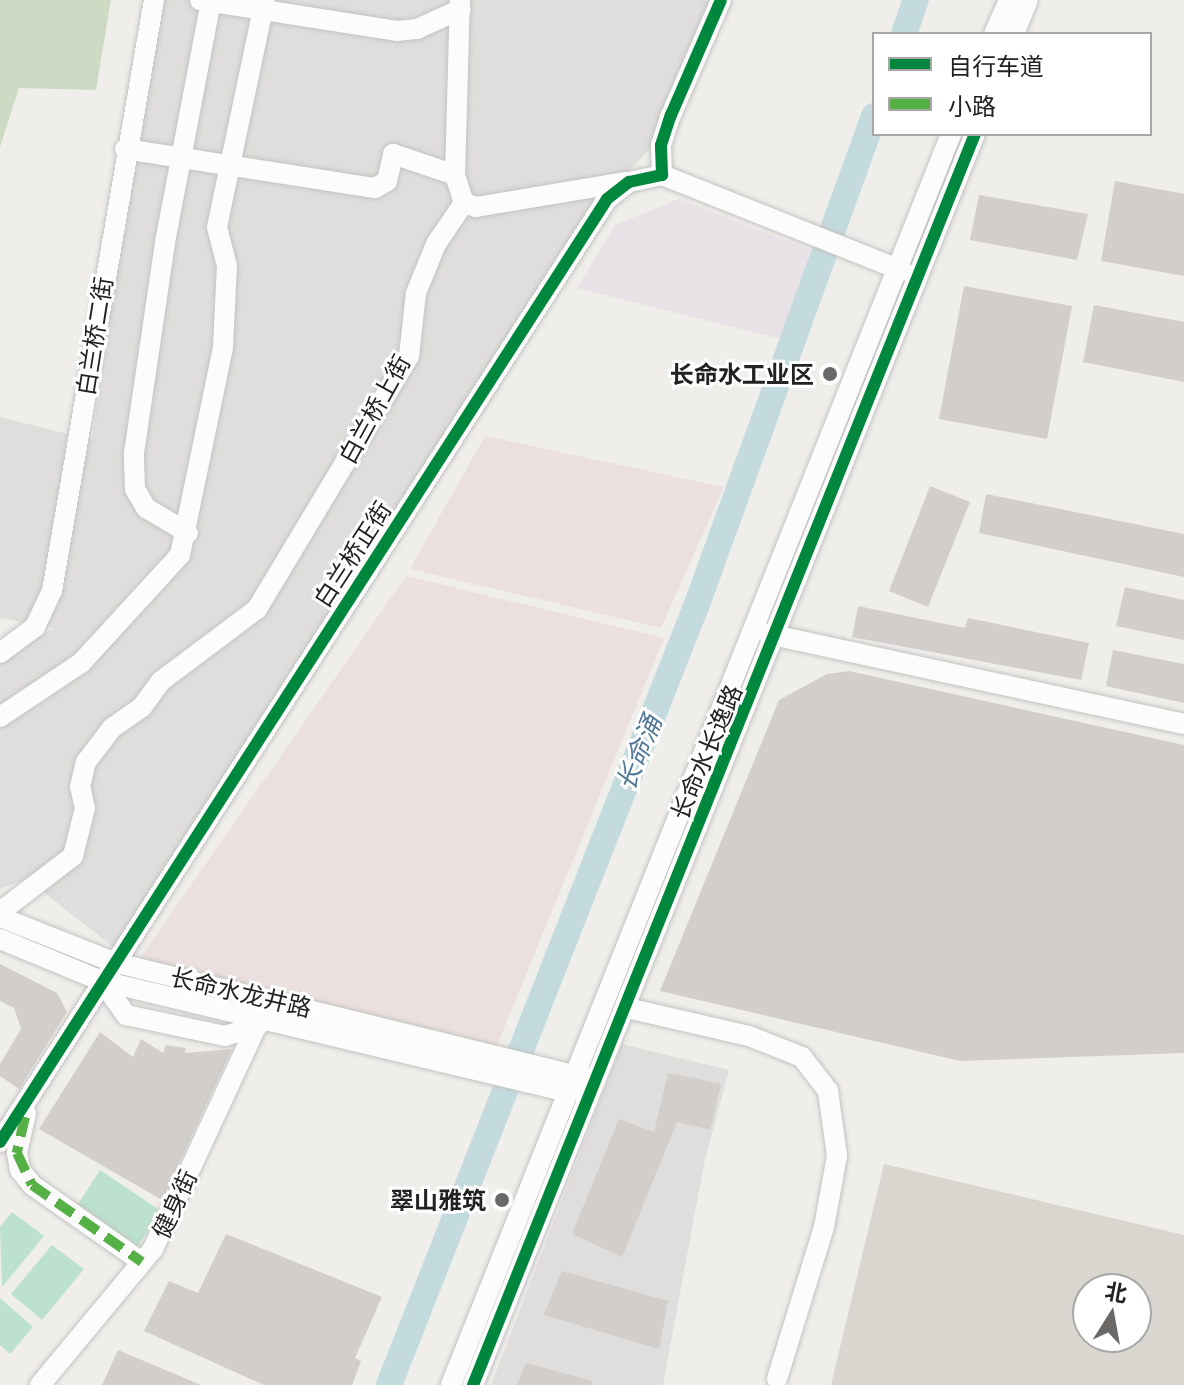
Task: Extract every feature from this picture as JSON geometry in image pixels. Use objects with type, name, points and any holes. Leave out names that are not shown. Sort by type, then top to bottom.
[{"type":"street","name":"白兰桥二街","points":[[0,653],[35,627],[52,591],[125,149],[154,0]]},
{"type":"street","points":[[662,175],[666,130],[721,0]]},
{"type":"street","points":[[995,32],[1009,0]]},
{"type":"street","points":[[1015,32],[1028,0]]},
{"type":"street","points":[[188,533],[146,508],[135,477],[180,158],[207,1],[264,5],[397,31],[417,29],[460,5]]},
{"type":"street","points":[[0,717],[81,663],[180,555],[188,533],[223,347],[227,266],[217,227],[233,166],[264,5]]},
{"type":"street","points":[[460,5],[455,175],[464,203],[476,207],[662,175],[918,277]]},
{"type":"street","name":"长命水长逸路","points":[[451,1385],[893,268],[950,136]]},
{"type":"street","name":"长命水长逸路","points":[[473,1385],[778,637],[974,136]]},
{"type":"street","points":[[125,149],[375,188],[387,181],[393,154],[455,175]]},
{"type":"street","name":"白兰桥正街","points":[[0,1142],[113,962],[607,199],[629,182]]},
{"type":"street","name":"白兰桥上街","points":[[0,914],[73,856],[85,808],[80,787],[86,762],[112,728],[142,707],[161,681],[257,609],[409,356],[416,293],[436,244],[464,203]]},
{"type":"street","points":[[753,628],[778,637],[1184,724]]},
{"type":"street","name":"长命水龙井路","points":[[0,914],[113,962],[263,1013]]},
{"type":"street","name":"长命水龙井路","points":[[0,939],[102,981],[529,1070]]},
{"type":"street","points":[[102,981],[126,1015],[225,1036],[263,1013]]},
{"type":"street","points":[[627,1008],[749,1036],[802,1057],[828,1091],[837,1156],[824,1227],[777,1379]]},
{"type":"street","name":"健身街","points":[[40,1385],[142,1262],[263,1013]]},
{"type":"street","points":[[529,1070],[576,1073],[597,1086]]},
{"type":"street","points":[[529,1070],[567,1092],[597,1086]]},
{"type":"street","points":[[30,1098],[17,1153],[20,1170],[142,1262]]},
{"type":"shaded area","points":[[164,0],[710,0],[650,149],[602,198],[117,950],[27,879],[0,889],[0,660],[54,628],[0,618],[0,417],[92,440],[135,140]]},
{"type":"shaded area","points":[[679,199],[815,252],[785,340],[577,288],[615,225]]},
{"type":"shaded area","points":[[485,436],[724,487],[661,628],[410,569]]},
{"type":"shaded area","points":[[406,576],[664,638],[496,1048],[140,958]]},
{"type":"shaded area","points":[[622,1044],[729,1070],[704,1164],[663,1385],[491,1385]]},
{"type":"shaded area","points":[[884,1164],[1184,1235],[1184,1385],[831,1385]]},
{"type":"green space","points":[[0,0],[111,0],[96,90],[19,88],[0,147]]},
{"type":"green space","points":[[100,1170],[161,1211],[137,1247],[76,1207]]},
{"type":"green space","points":[[12,1212],[44,1236],[2,1287],[0,1227]]},
{"type":"green space","points":[[52,1245],[84,1269],[42,1320],[11,1294]]},
{"type":"green space","points":[[0,1298],[33,1327],[10,1354],[0,1345]]},
{"type":"building","points":[[1115,181],[1184,194],[1184,276],[1101,261]]},
{"type":"building","points":[[979,195],[1088,214],[1077,260],[970,240]]},
{"type":"building","points":[[964,286],[1072,306],[1047,439],[939,419]]},
{"type":"building","points":[[1094,305],[1184,322],[1184,382],[1083,362]]},
{"type":"building","points":[[930,486],[970,502],[928,607],[889,591]]},
{"type":"building","points":[[986,494],[1184,534],[1184,577],[979,533]]},
{"type":"building","points":[[1125,587],[1184,600],[1184,640],[1116,626]]},
{"type":"building","points":[[858,606],[965,628],[968,618],[1089,643],[1081,680],[852,637]]},
{"type":"building","points":[[1113,650],[1184,664],[1184,703],[1106,686]]},
{"type":"building","points":[[849,671],[1184,745],[1184,1053],[960,1061],[660,991],[779,700],[827,674]]},
{"type":"building","points":[[0,964],[57,993],[67,1012],[19,1089],[0,1076],[0,1064],[21,1029],[14,1008],[0,1001]]},
{"type":"building","points":[[100,1032],[133,1057],[141,1039],[163,1053],[166,1045],[186,1048],[185,1053],[232,1049],[162,1200],[39,1129]]},
{"type":"building","points":[[668,1073],[721,1084],[710,1130],[677,1122],[622,1257],[572,1234],[619,1119],[654,1132]]},
{"type":"building","points":[[226,1234],[382,1297],[355,1358],[361,1361],[352,1385],[264,1385],[144,1331],[169,1281],[198,1293]]},
{"type":"building","points":[[562,1271],[668,1301],[659,1349],[544,1315]]},
{"type":"building","points":[[118,1350],[201,1385],[102,1385]]},
{"type":"building","points":[[526,1363],[592,1381],[592,1385],[517,1385]]},
{"type":"waterway","name":"长命涌","points":[[905,32],[916,0]]},
{"type":"waterway","name":"长命涌","points":[[389,1385],[697,604],[872,122]]},
{"type":"marked path","points":[[25,1117],[17,1153],[32,1185],[142,1262]]},
{"type":"cycle path","points":[[0,1142],[607,199],[629,182],[662,175],[661,145],[671,115],[721,0]]},
{"type":"cycle path","points":[[473,1385],[974,136]]},
{"type":"place","name":"长命水工业区","points":[[830,374]]},
{"type":"place","name":"翠山雅筑","points":[[502,1200]]}]
